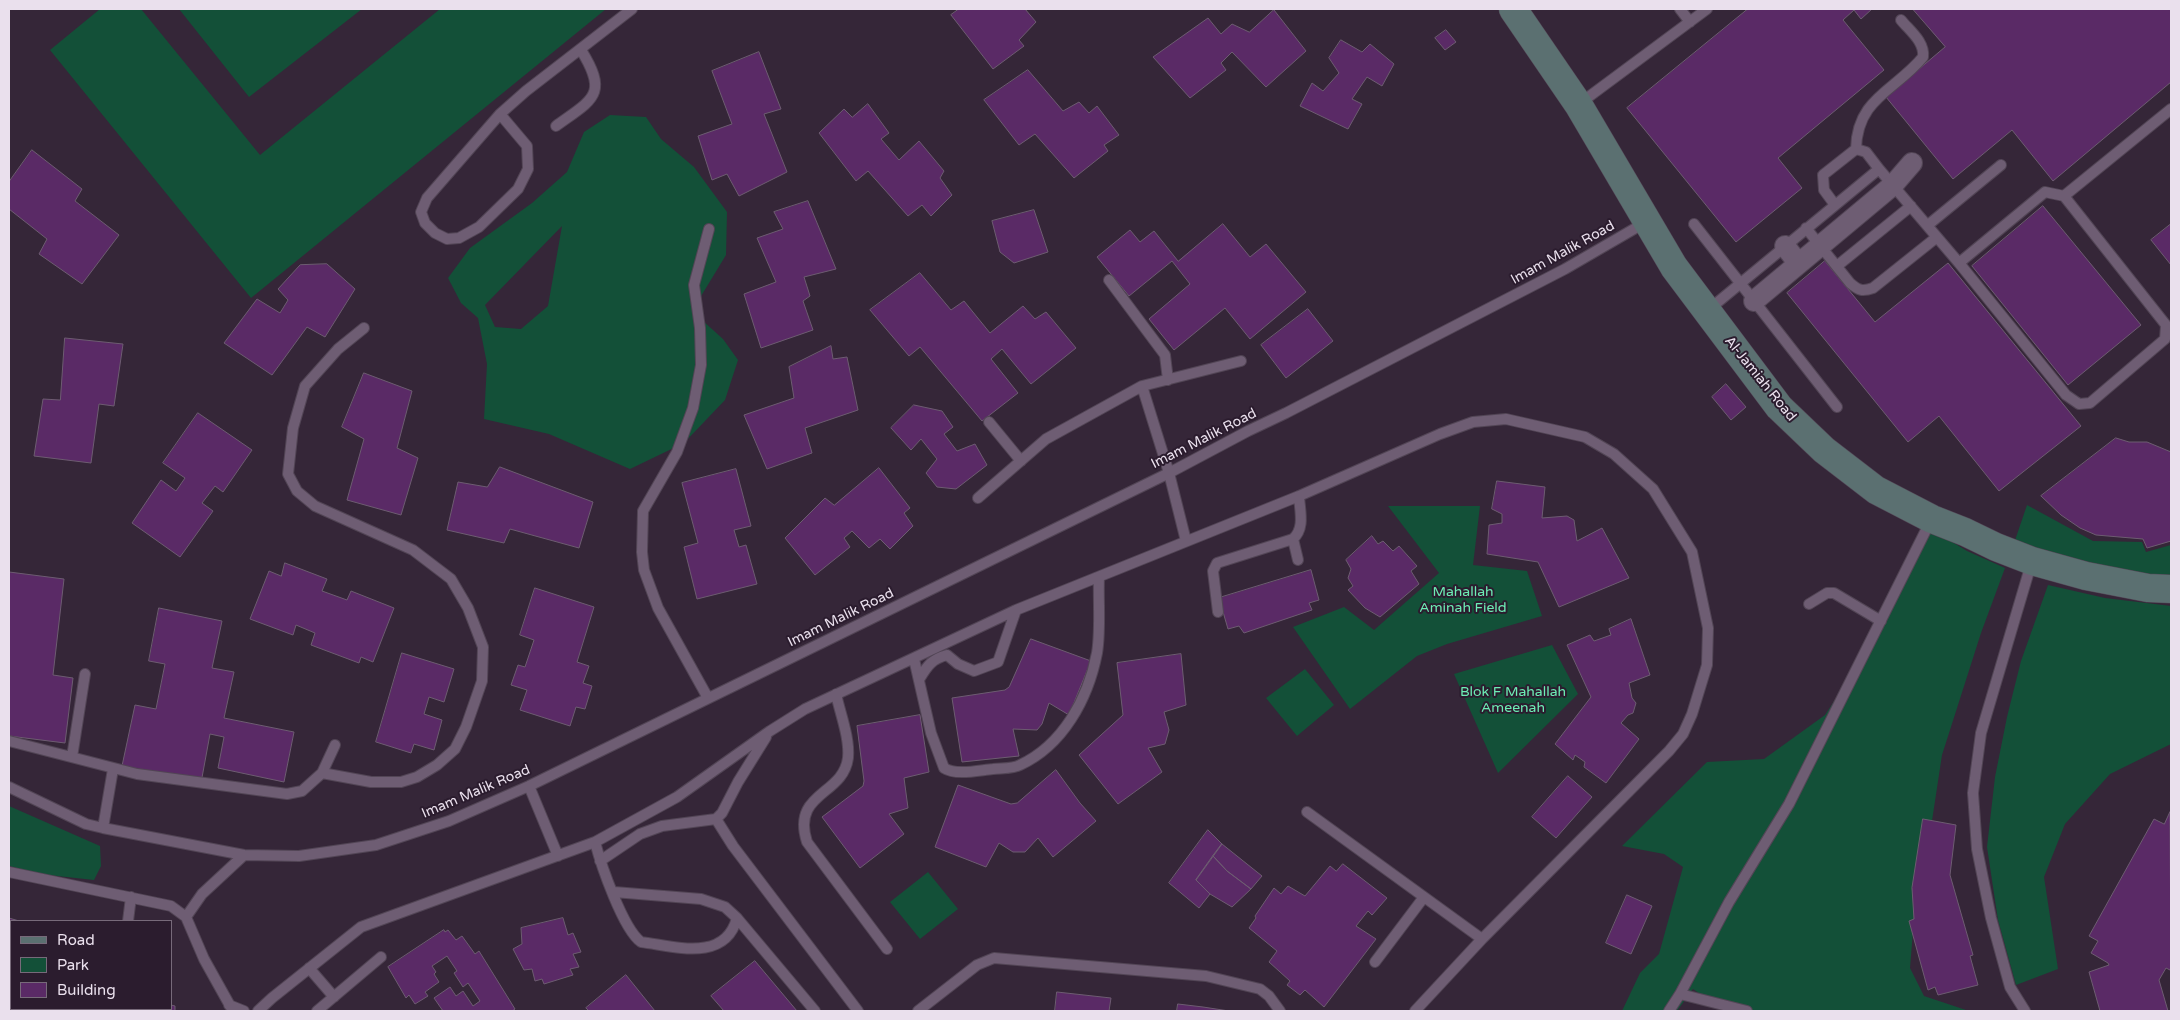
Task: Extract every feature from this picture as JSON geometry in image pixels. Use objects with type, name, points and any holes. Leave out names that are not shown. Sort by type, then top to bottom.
[{"type":"street","name":"Al-Jamiah Road","points":[[1513,9],[1578,104],[1674,267],[1779,408],[1824,450],[1876,490],[1932,519],[2032,561],[2086,576],[2148,588],[2171,589]]},
{"type":"street","points":[[1754,301],[1893,185],[1912,163]]},
{"type":"street","points":[[1785,246],[1798,263]]},
{"type":"lane","points":[[500,114],[527,146],[528,169],[518,189],[479,227],[459,238],[446,240],[425,223],[422,212],[427,198],[500,114],[526,91],[632,9]]},
{"type":"lane","points":[[1680,9],[1690,22]]},
{"type":"lane","points":[[1578,104],[1707,9]]},
{"type":"lane","points":[[1856,149],[1856,132],[1862,116],[1924,57],[1924,50],[1920,42],[1901,20]]},
{"type":"lane","points":[[556,126],[587,104],[592,96],[596,82],[593,69],[581,50]]},
{"type":"lane","points":[[2064,196],[2171,109]]},
{"type":"lane","points":[[1856,149],[1866,152],[1878,169],[1928,225],[1937,237],[2066,396],[2079,404],[2090,403],[2165,340],[2166,325],[2064,196],[2045,192],[1959,264]]},
{"type":"lane","points":[[1835,205],[1824,190],[1823,176],[1856,149]]},
{"type":"lane","points":[[1928,225],[2001,165]]},
{"type":"lane","points":[[1706,312],[1878,169]]},
{"type":"lane","points":[[1837,266],[1911,206]]},
{"type":"lane","name":"Imam Malik Road","points":[[9,787],[86,824],[244,855],[298,856],[376,845],[449,821],[529,786],[1169,473],[1565,269],[1646,222]]},
{"type":"lane","points":[[1694,224],[1838,407]]},
{"type":"lane","points":[[1806,228],[1858,290],[1865,291],[1873,288],[1937,237]]},
{"type":"lane","points":[[708,698],[658,608],[644,570],[642,552],[643,511],[677,452],[693,408],[700,365],[700,328],[694,285],[709,229]]},
{"type":"lane","points":[[1109,280],[1165,355],[1168,380]]},
{"type":"lane","points":[[322,773],[371,782],[401,782],[417,777],[437,765],[455,749],[466,727],[482,681],[483,647],[468,608],[451,579],[413,550],[314,506],[297,491],[288,474],[293,428],[305,386],[338,348],[364,328]]},
{"type":"lane","points":[[978,498],[1046,439],[1142,386],[1241,361]]},
{"type":"lane","points":[[1142,386],[1169,473],[1186,541]]},
{"type":"lane","points":[[258,1011],[361,927],[594,842],[677,797],[770,731],[805,709],[836,694],[1016,610],[1299,496],[1473,422],[1506,419],[1585,437],[1614,454],[1653,489],[1692,552],[1708,628],[1707,665],[1692,714],[1682,734],[1669,751],[1482,939],[1416,1011]]},
{"type":"lane","points":[[990,422],[1020,461]]},
{"type":"lane","points":[[1218,612],[1213,571],[1218,563],[1293,540],[1300,533],[1299,496]]},
{"type":"lane","points":[[1669,1011],[1729,902],[1789,804],[1932,519]]},
{"type":"lane","points":[[1293,540],[1298,560]]},
{"type":"lane","points":[[2025,1011],[2010,987],[1991,918],[1977,849],[1974,793],[1981,732],[2032,561]]},
{"type":"lane","points":[[914,658],[931,733],[944,768],[949,771],[971,771],[1018,766],[1052,745],[1076,711],[1089,686],[1097,651],[1099,576]]},
{"type":"lane","points":[[1809,604],[1828,593],[1834,593],[1881,621]]},
{"type":"lane","points":[[920,678],[929,663],[936,658],[947,655],[958,664],[974,671],[998,662],[1016,610]]},
{"type":"lane","points":[[72,757],[85,674]]},
{"type":"lane","points":[[836,694],[847,744],[848,759],[841,776],[812,803],[805,813],[803,829],[807,842],[887,949]]},
{"type":"lane","points":[[600,861],[640,834],[662,826],[716,819],[722,813],[738,782],[770,731]]},
{"type":"lane","points":[[9,741],[137,774],[287,794],[302,791],[322,773],[335,745]]},
{"type":"lane","points":[[103,828],[113,769]]},
{"type":"lane","points":[[529,786],[558,856]]},
{"type":"lane","points":[[1306,812],[1482,939]]},
{"type":"lane","points":[[716,819],[732,846],[858,1011]]},
{"type":"lane","points":[[594,842],[626,924],[634,937],[640,942],[701,950],[715,945],[727,937],[734,927],[737,918]]},
{"type":"lane","points":[[186,917],[202,894],[244,855]]},
{"type":"lane","points":[[9,872],[171,906],[186,917],[204,959],[231,1008],[244,1011]]},
{"type":"lane","points":[[614,892],[701,899],[725,907],[737,918],[815,1011]]},
{"type":"lane","points":[[128,920],[131,897]]},
{"type":"lane","points":[[1375,962],[1424,897]]},
{"type":"lane","points":[[317,1011],[381,957]]},
{"type":"lane","points":[[918,1011],[976,965],[994,958],[1206,976],[1260,989],[1269,996],[1280,1011]]},
{"type":"lane","points":[[309,968],[334,997]]},
{"type":"lane","points":[[1680,994],[1747,1011]]},
{"type":"green space","points":[[100,9],[141,9],[260,155],[440,9],[606,9],[251,298],[50,50]]},
{"type":"green space","points":[[179,9],[362,9],[249,97]]},
{"type":"green space","points":[[610,115],[646,117],[661,139],[694,167],[727,212],[726,255],[692,311],[723,339],[738,360],[725,400],[684,443],[630,469],[549,434],[484,419],[487,364],[478,318],[461,303],[448,278],[470,248],[532,203],[567,172],[584,132]],"holes":[[[562,226],[548,306],[521,329],[495,327],[485,305]]]},
{"type":"green space","points":[[2027,505],[2093,541],[2142,542],[2146,552],[2171,545],[2171,587],[2010,555]]},
{"type":"green space","name":"Mahallah Aminah Field","points":[[1388,506],[1480,506],[1473,565],[1527,571],[1542,616],[1447,644],[1417,656],[1350,709],[1293,627],[1344,607],[1374,630],[1439,573]]},
{"type":"green space","points":[[1931,529],[1967,551],[2005,568],[1981,633],[1942,755],[1925,867],[1914,919],[1910,968],[1924,996],[1969,1011],[1724,1011],[1693,989],[1677,1011],[1622,1011],[1640,973],[1659,954],[1683,867],[1664,854],[1622,846],[1707,762],[1764,759],[1825,715],[1882,627]]},
{"type":"green space","points":[[2048,585],[2105,598],[2171,606],[2171,744],[2110,774],[2065,824],[2044,877],[2058,969],[2016,985],[1998,920],[1987,847],[1995,777],[2007,717],[2021,661]]},
{"type":"green space","name":"Blok F Mahallah Ameenah","points":[[1552,645],[1578,694],[1498,773],[1454,674]]},
{"type":"green space","points":[[1305,669],[1334,705],[1297,736],[1266,698]]},
{"type":"green space","points":[[9,806],[100,846],[101,866],[94,880],[39,874],[9,866]]},
{"type":"green space","points":[[928,872],[958,909],[920,939],[890,902]]},
{"type":"building","points":[[959,9],[1025,9],[1036,22],[1019,40],[1024,46],[993,69],[951,15]]},
{"type":"building","points":[[1748,9],[1872,9],[1861,19],[1854,10],[1843,20],[1884,70],[1778,158],[1802,188],[1736,242],[1627,108]]},
{"type":"building","points":[[1913,9],[2171,9],[2171,82],[2053,181],[2012,130],[1953,179],[1886,97],[1945,47]]},
{"type":"building","points":[[1274,10],[1306,51],[1266,87],[1232,52],[1221,63],[1226,70],[1190,98],[1153,57],[1208,18],[1221,34],[1232,24],[1249,32]]},
{"type":"building","points":[[1446,30],[1456,42],[1445,50],[1435,38]]},
{"type":"building","points":[[1341,40],[1362,52],[1370,44],[1394,64],[1382,86],[1367,77],[1352,99],[1362,104],[1348,129],[1300,106],[1312,83],[1323,91],[1339,73],[1329,58]]},
{"type":"building","points":[[759,52],[781,109],[764,114],[787,172],[739,196],[727,174],[712,180],[698,136],[732,124],[712,71]]},
{"type":"building","points":[[1028,70],[1063,111],[1079,102],[1089,113],[1097,106],[1119,135],[1104,145],[1108,151],[1074,178],[1035,134],[1019,145],[984,100]]},
{"type":"building","points":[[868,104],[889,133],[881,139],[899,160],[919,141],[944,171],[940,178],[952,195],[931,216],[922,205],[908,216],[868,171],[856,181],[819,133],[844,109],[852,117]]},
{"type":"building","points":[[32,150],[82,189],[75,201],[119,235],[82,284],[39,254],[47,239],[9,209],[9,182]]},
{"type":"building","points":[[808,201],[836,269],[804,277],[810,296],[803,301],[813,330],[761,348],[744,294],[776,282],[757,238],[783,229],[774,212]]},
{"type":"building","points":[[2043,206],[2141,325],[2068,385],[1972,266]]},
{"type":"building","points":[[1034,210],[1048,252],[1014,263],[1000,252],[992,221]]},
{"type":"building","points":[[1223,224],[1250,257],[1266,244],[1306,292],[1250,339],[1225,308],[1174,350],[1149,319],[1190,284],[1172,261],[1129,296],[1097,257],[1130,230],[1140,242],[1154,231],[1178,261]]},
{"type":"building","points":[[2171,224],[2171,265],[2151,240]]},
{"type":"building","points":[[1825,261],[1875,322],[1948,263],[2081,426],[1999,491],[1939,416],[1908,442],[1787,293]]},
{"type":"building","points":[[327,264],[355,289],[325,337],[307,327],[272,375],[224,343],[257,299],[280,313],[288,300],[278,289],[300,265]]},
{"type":"building","points":[[920,273],[951,310],[964,301],[990,333],[1023,306],[1035,319],[1046,312],[1076,348],[1031,384],[1002,349],[991,359],[1018,393],[982,421],[920,347],[909,356],[870,310]]},
{"type":"building","points":[[1308,309],[1333,341],[1286,378],[1261,345]]},
{"type":"building","points":[[65,338],[123,344],[114,406],[99,404],[91,463],[34,456],[43,399],[60,400]]},
{"type":"building","points":[[831,346],[833,359],[847,357],[858,410],[805,428],[812,453],[767,469],[744,415],[794,398],[789,367]]},
{"type":"building","points":[[364,373],[412,391],[397,448],[418,458],[401,515],[347,500],[364,439],[342,427]]},
{"type":"building","points":[[1726,384],[1746,407],[1731,420],[1712,397]]},
{"type":"building","points":[[914,405],[942,411],[953,427],[944,434],[957,451],[975,444],[987,465],[956,489],[937,487],[926,473],[937,459],[921,439],[911,450],[891,428]]},
{"type":"building","points":[[198,413],[252,450],[223,492],[215,486],[202,503],[213,511],[180,557],[132,523],[161,480],[176,491],[185,478],[163,463]]},
{"type":"building","points":[[2116,438],[2129,442],[2147,442],[2171,452],[2171,541],[2147,548],[2143,539],[2096,535],[2080,528],[2061,515],[2041,496]]},
{"type":"building","points":[[500,467],[593,502],[579,548],[510,529],[504,543],[447,530],[458,482],[487,487]]},
{"type":"building","points":[[879,468],[910,508],[904,513],[913,526],[890,549],[880,539],[869,548],[852,531],[844,538],[850,547],[815,575],[785,538],[825,498],[834,505]]},
{"type":"building","points":[[736,469],[751,526],[734,530],[739,547],[746,545],[757,584],[697,599],[684,547],[698,543],[682,483]]},
{"type":"building","points":[[1497,481],[1545,487],[1542,518],[1567,516],[1574,520],[1577,541],[1602,528],[1629,578],[1559,607],[1538,562],[1487,554],[1489,525],[1502,523],[1502,514],[1492,509]]},
{"type":"building","points":[[1372,536],[1378,544],[1383,541],[1393,551],[1399,546],[1417,566],[1411,571],[1419,584],[1380,617],[1365,608],[1348,590],[1353,586],[1348,578],[1351,569],[1346,560]]},
{"type":"building","points":[[285,563],[327,579],[322,591],[347,600],[351,591],[394,608],[373,662],[361,657],[359,663],[311,645],[315,633],[296,625],[293,635],[250,619],[269,571],[281,576]]},
{"type":"building","points":[[1311,570],[1319,600],[1309,603],[1312,610],[1244,633],[1239,626],[1228,629],[1219,598]]},
{"type":"building","points":[[9,572],[64,579],[53,675],[73,678],[65,743],[9,736]]},
{"type":"building","points":[[535,588],[594,607],[577,662],[589,666],[583,683],[592,686],[585,709],[576,707],[570,726],[520,710],[527,690],[511,685],[518,665],[525,667],[534,640],[520,635]]},
{"type":"building","points":[[159,608],[222,621],[212,668],[234,672],[224,718],[294,732],[284,782],[218,768],[224,737],[210,734],[201,783],[122,766],[135,705],[156,709],[165,664],[149,661]]},
{"type":"building","points":[[1631,619],[1650,675],[1629,683],[1632,698],[1636,703],[1633,713],[1628,715],[1621,723],[1639,739],[1606,783],[1584,767],[1585,762],[1575,755],[1573,760],[1555,744],[1591,697],[1567,645],[1590,635],[1594,641],[1611,635],[1609,629]]},
{"type":"building","points":[[1031,639],[1091,661],[1069,715],[1049,703],[1042,724],[1037,730],[1013,729],[1019,756],[962,762],[952,698],[1005,690],[1009,687]]},
{"type":"building","points":[[402,653],[454,669],[444,702],[429,697],[424,714],[442,720],[434,750],[414,744],[411,753],[376,742]]},
{"type":"building","points":[[1181,654],[1186,705],[1164,712],[1169,730],[1165,744],[1148,748],[1162,772],[1118,804],[1079,755],[1123,715],[1117,663]]},
{"type":"building","points":[[920,715],[929,772],[904,778],[908,808],[889,814],[904,834],[860,868],[822,817],[863,786],[857,726]]},
{"type":"building","points":[[1056,770],[1096,821],[1053,857],[1038,838],[1025,852],[1013,852],[999,843],[986,867],[935,847],[958,785],[1011,804],[1017,803]]},
{"type":"building","points":[[1568,776],[1592,797],[1556,838],[1532,817]]},
{"type":"building","points":[[2170,812],[2171,968],[2170,970],[2166,968],[2159,980],[2168,1011],[2100,1011],[2089,972],[2109,965],[2091,953],[2098,941],[2089,936],[2154,819],[2164,824]]},
{"type":"building","points":[[1923,819],[1956,825],[1950,875],[1973,955],[1970,956],[1978,985],[1938,995],[1935,987],[1928,990],[1909,921],[1914,919],[1912,888]]},
{"type":"building","points":[[1208,830],[1222,844],[1196,880],[1210,894],[1199,908],[1169,883]]},
{"type":"building","points":[[1222,844],[1262,876],[1251,889],[1227,871],[1213,856]]},
{"type":"building","points":[[1213,856],[1227,871],[1251,889],[1232,907],[1210,894],[1196,880]]},
{"type":"building","points":[[1343,864],[1387,898],[1372,915],[1368,911],[1356,926],[1376,939],[1324,1007],[1305,990],[1300,995],[1287,985],[1290,981],[1269,962],[1277,951],[1249,928],[1274,888],[1281,894],[1288,886],[1305,896],[1330,866],[1336,871]]},
{"type":"building","points":[[1627,895],[1652,906],[1631,954],[1606,943]]},
{"type":"building","points":[[9,918],[16,920],[10,920],[9,985]]},
{"type":"building","points":[[563,918],[568,935],[573,933],[581,952],[573,954],[579,967],[570,969],[573,975],[544,984],[542,979],[535,981],[532,969],[524,970],[513,949],[522,944],[521,928]]},
{"type":"building","points":[[444,930],[445,932],[448,930],[456,940],[462,936],[475,954],[479,951],[515,1009],[512,1011],[443,1011],[434,998],[450,987],[456,996],[463,991],[473,1006],[480,1001],[468,983],[463,987],[454,973],[457,971],[447,956],[432,966],[439,982],[425,992],[428,996],[415,1004],[409,995],[406,998],[388,967]]},
{"type":"building","points":[[755,961],[797,1011],[724,1011],[711,996]]},
{"type":"building","points":[[626,975],[655,1011],[589,1011],[586,1008]]},
{"type":"building","points":[[1057,992],[1111,998],[1109,1011],[1055,1011]]},
{"type":"building","points":[[1178,1004],[1203,1007],[1229,1011],[1177,1011]]},
{"type":"building","points":[[172,1005],[175,1006],[175,1011],[79,1011],[172,1010]]}]
